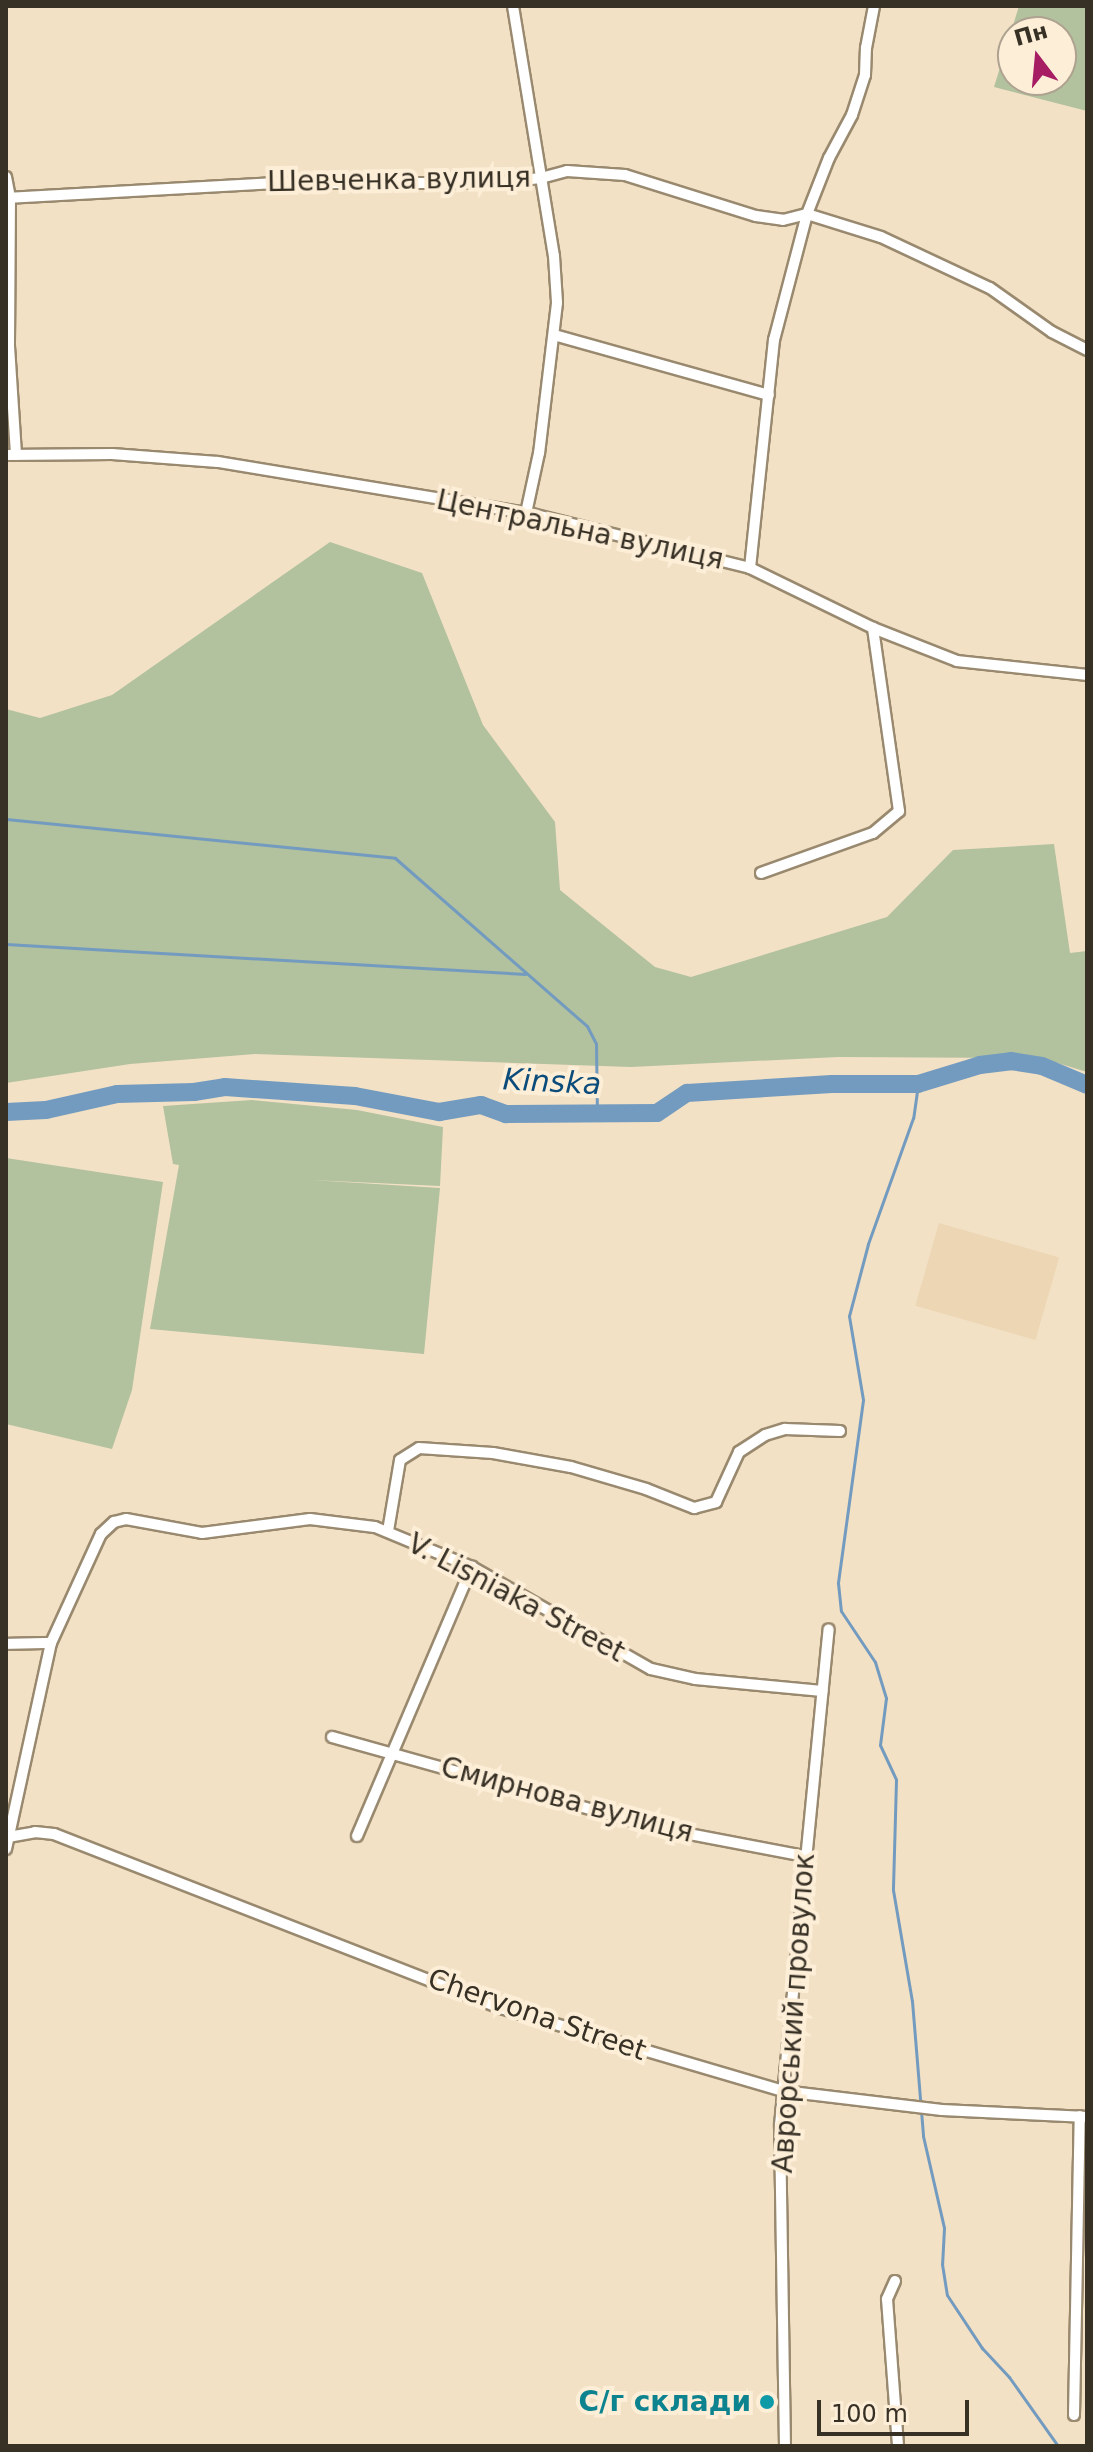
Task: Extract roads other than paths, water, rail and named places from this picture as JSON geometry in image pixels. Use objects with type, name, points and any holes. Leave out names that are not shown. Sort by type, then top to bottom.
[{"type":"street","points":[[513,6],[554,256],[557,303],[539,453],[526,513]]},
{"type":"street","points":[[750,568],[774,340],[807,214],[829,158],[852,115],[865,75],[866,48],[874,6]]},
{"type":"street","name":"Шевченка вулиця","points":[[8,198],[272,183],[493,183],[541,178],[567,171],[610,173],[756,216],[783,220],[807,214],[881,237],[990,288],[1052,332],[1087,350]]},
{"type":"street","points":[[6,177],[11,455]]},
{"type":"street","points":[[554,335],[769,395]]},
{"type":"street","name":"Центральна вулиця","points":[[11,455],[112,454],[218,462],[526,513],[750,568],[873,628],[957,661],[1087,675]]},
{"type":"street","points":[[761,873],[873,833],[899,811],[873,628]]},
{"type":"street","points":[[388,1531],[400,1460],[419,1448],[493,1453],[571,1467],[646,1489],[694,1508],[716,1502],[739,1452],[765,1435],[785,1429],[840,1431]]},
{"type":"street","name":"V. Lisniaka Street","points":[[51,1643],[101,1534],[114,1522],[126,1519],[202,1533],[310,1519],[388,1531],[472,1567],[651,1669],[695,1679],[822,1691]]},
{"type":"street","points":[[357,1836],[472,1567]]},
{"type":"street","name":"Аврорський провулок","points":[[785,2446],[780,2125],[829,1629]]},
{"type":"street","points":[[6,1644],[51,1643],[7,1843]]},
{"type":"street","name":"Смирнова вулиця","points":[[332,1737],[658,1828],[805,1856]]},
{"type":"street","name":"Chervona Street","points":[[7,1843],[35,1832],[54,1834],[501,2008],[783,2091],[942,2110],[1083,2117]]},
{"type":"street","points":[[1074,2415],[1083,2117]]},
{"type":"street","points":[[895,2281],[887,2299],[898,2446]]},
{"type":"waterway","points":[[6,819],[395,858],[587,1026],[596,1044],[597,1112]]},
{"type":"waterway","points":[[6,944],[525,974]]},
{"type":"waterway","name":"Kinska","points":[[6,1112],[46,1110],[117,1094],[194,1092],[225,1087],[355,1096],[439,1112],[481,1105],[506,1114],[657,1113],[687,1093],[832,1084],[918,1084],[980,1065],[1011,1061],[1042,1066],[1087,1085]]},
{"type":"waterway","points":[[918,1084],[913,1118],[868,1244],[849,1316],[863,1400],[838,1583],[841,1611],[875,1662],[886,1698],[880,1745],[896,1780],[893,1890],[912,2001],[923,2136],[944,2228],[942,2264],[947,2295],[982,2348],[1009,2377],[1058,2446]]},
{"type":"place","name":"С/г склади","points":[[767,2402]]}]
